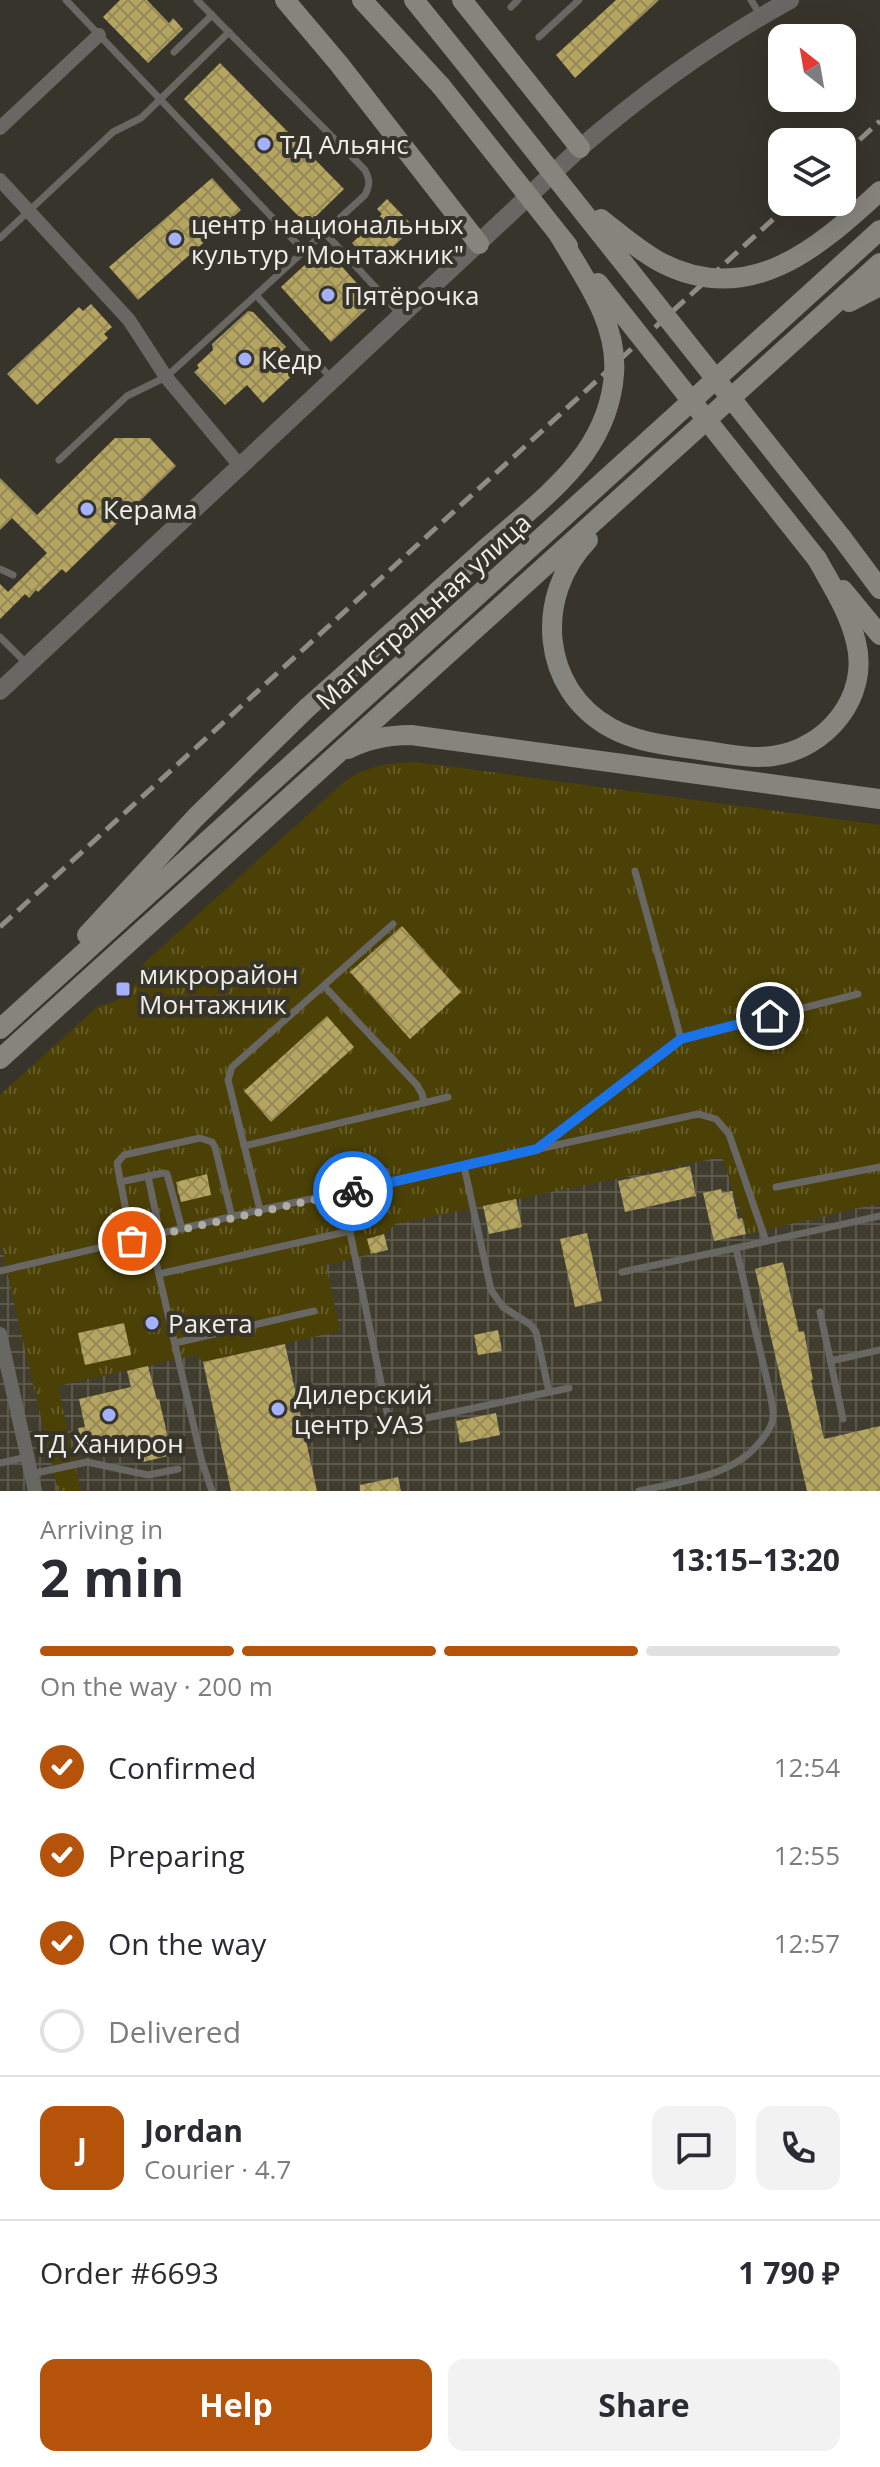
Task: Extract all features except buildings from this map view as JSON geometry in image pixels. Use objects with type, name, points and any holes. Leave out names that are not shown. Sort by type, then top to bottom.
[{"type":"main road","points":[[285,0],[339,64],[479,244]]},
{"type":"main road","points":[[362,0],[441,86],[880,635]]},
{"type":"main road","points":[[414,0],[880,589]]},
{"type":"main road","points":[[462,0],[580,148]]},
{"type":"main road","points":[[572,196],[663,264],[705,277],[735,279],[769,271],[807,253],[845,224],[880,191]]},
{"type":"main road","name":"Магистральная улица","points":[[0,1029],[880,230]]},
{"type":"main road","points":[[0,1029],[204,809],[307,708],[544,497],[584,454],[599,430],[610,399],[614,374],[611,336],[595,296],[559,235]]},
{"type":"main road","name":"Магистральная улица","points":[[0,1059],[880,263]]},
{"type":"main road","points":[[748,381],[794,350],[847,304],[880,286]]},
{"type":"main road","points":[[681,441],[639,490],[574,555],[560,582],[551,619],[555,657],[567,684],[592,714],[611,728],[653,744],[753,757],[795,751],[814,741],[841,716],[851,699],[858,667],[857,645],[850,624],[817,559]]},
{"type":"main road","points":[[842,538],[880,572]]},
{"type":"main road","points":[[327,761],[372,739],[411,735],[880,799]]},
{"type":"street","points":[[0,691],[580,148],[756,8],[790,0]]},
{"type":"street","points":[[0,128],[99,35]]},
{"type":"street","points":[[0,180],[129,320],[166,377],[241,467]]},
{"type":"street","points":[[0,1334],[35,1491]]},
{"type":"lane","points":[[66,0],[304,251]]},
{"type":"lane","points":[[59,460],[127,396],[166,377],[365,195],[369,187],[365,170],[197,0]]},
{"type":"lane","points":[[511,7],[518,0]]},
{"type":"lane","points":[[539,37],[579,0]]},
{"type":"lane","points":[[174,52],[212,15]]},
{"type":"lane","points":[[0,238],[113,132],[141,118],[229,32]]},
{"type":"lane","points":[[324,232],[402,316]]},
{"type":"lane","points":[[256,295],[333,380]]},
{"type":"lane","points":[[0,569],[13,575]]},
{"type":"lane","points":[[0,637],[28,665]]},
{"type":"lane","points":[[635,871],[681,1039]]},
{"type":"lane","points":[[260,1210],[228,1080],[229,1073],[232,1067],[393,924]]},
{"type":"lane","points":[[324,986],[417,1085],[424,1103]]},
{"type":"lane","points":[[537,1149],[681,1039],[858,994]]},
{"type":"lane","points":[[244,1146],[448,1097]]},
{"type":"lane","points":[[0,1271],[260,1210],[698,1114],[716,1119],[729,1134],[766,1241]]},
{"type":"lane","points":[[132,1241],[117,1163],[124,1155],[206,1138],[215,1147],[232,1217]]},
{"type":"lane","points":[[464,1166],[491,1290],[503,1307],[531,1325],[536,1332],[549,1392]]},
{"type":"lane","points":[[776,1187],[880,1167]]},
{"type":"lane","points":[[120,1182],[163,1173],[170,1178],[182,1229]]},
{"type":"lane","points":[[148,1176],[160,1234]]},
{"type":"lane","points":[[342,1193],[387,1412],[391,1419],[403,1423],[569,1388]]},
{"type":"lane","points":[[622,1272],[880,1216]]},
{"type":"lane","points":[[159,1274],[350,1231]]},
{"type":"lane","points":[[150,1236],[202,1462],[212,1491]]},
{"type":"lane","points":[[639,1491],[719,1472],[735,1464],[760,1443],[770,1429],[773,1416],[771,1397],[736,1248]]},
{"type":"lane","points":[[175,1343],[314,1311]]},
{"type":"lane","points":[[820,1312],[843,1419]]},
{"type":"lane","points":[[830,1361],[880,1350]]},
{"type":"lane","points":[[0,1463],[27,1457]]},
{"type":"lane","points":[[31,1474],[87,1462],[148,1475],[178,1469]]},
{"type":"shaded area","points":[[880,834],[880,1491],[0,1491],[0,1206]]},
{"type":"green space","points":[[417,762],[880,825],[880,1203],[748,1234],[722,1157],[396,1224],[384,1235],[367,1239],[371,1254],[326,1265],[340,1331],[203,1362],[196,1355],[58,1386],[81,1491],[58,1491],[0,1242],[0,1095],[98,1006],[128,993],[143,964],[344,782],[378,766]]},
{"type":"railway","points":[[856,143],[880,121]]},
{"type":"railway","points":[[0,927],[777,216]]},
{"type":"way so far","points":[[132,1241],[353,1191]]},
{"type":"place","name":"ТД Альянс","points":[[264,144]]},
{"type":"place","name":"центр национальных культур \"Монтажник\"","points":[[175,239]]},
{"type":"place","name":"Пятёрочка","points":[[328,295]]},
{"type":"place","name":"Кедр","points":[[245,359]]},
{"type":"place","name":"Керама","points":[[87,509]]},
{"type":"place","name":"микрорайон Монтажник","points":[[123,989]]},
{"type":"place","name":"Ракета","points":[[152,1323]]},
{"type":"place","name":"Дилерский центр УАЗ","points":[[278,1409]]},
{"type":"place","name":"ТД Ханирон","points":[[109,1415]]},
{"type":"route","points":[[353,1191],[537,1149],[681,1039],[770,1016]]}]
